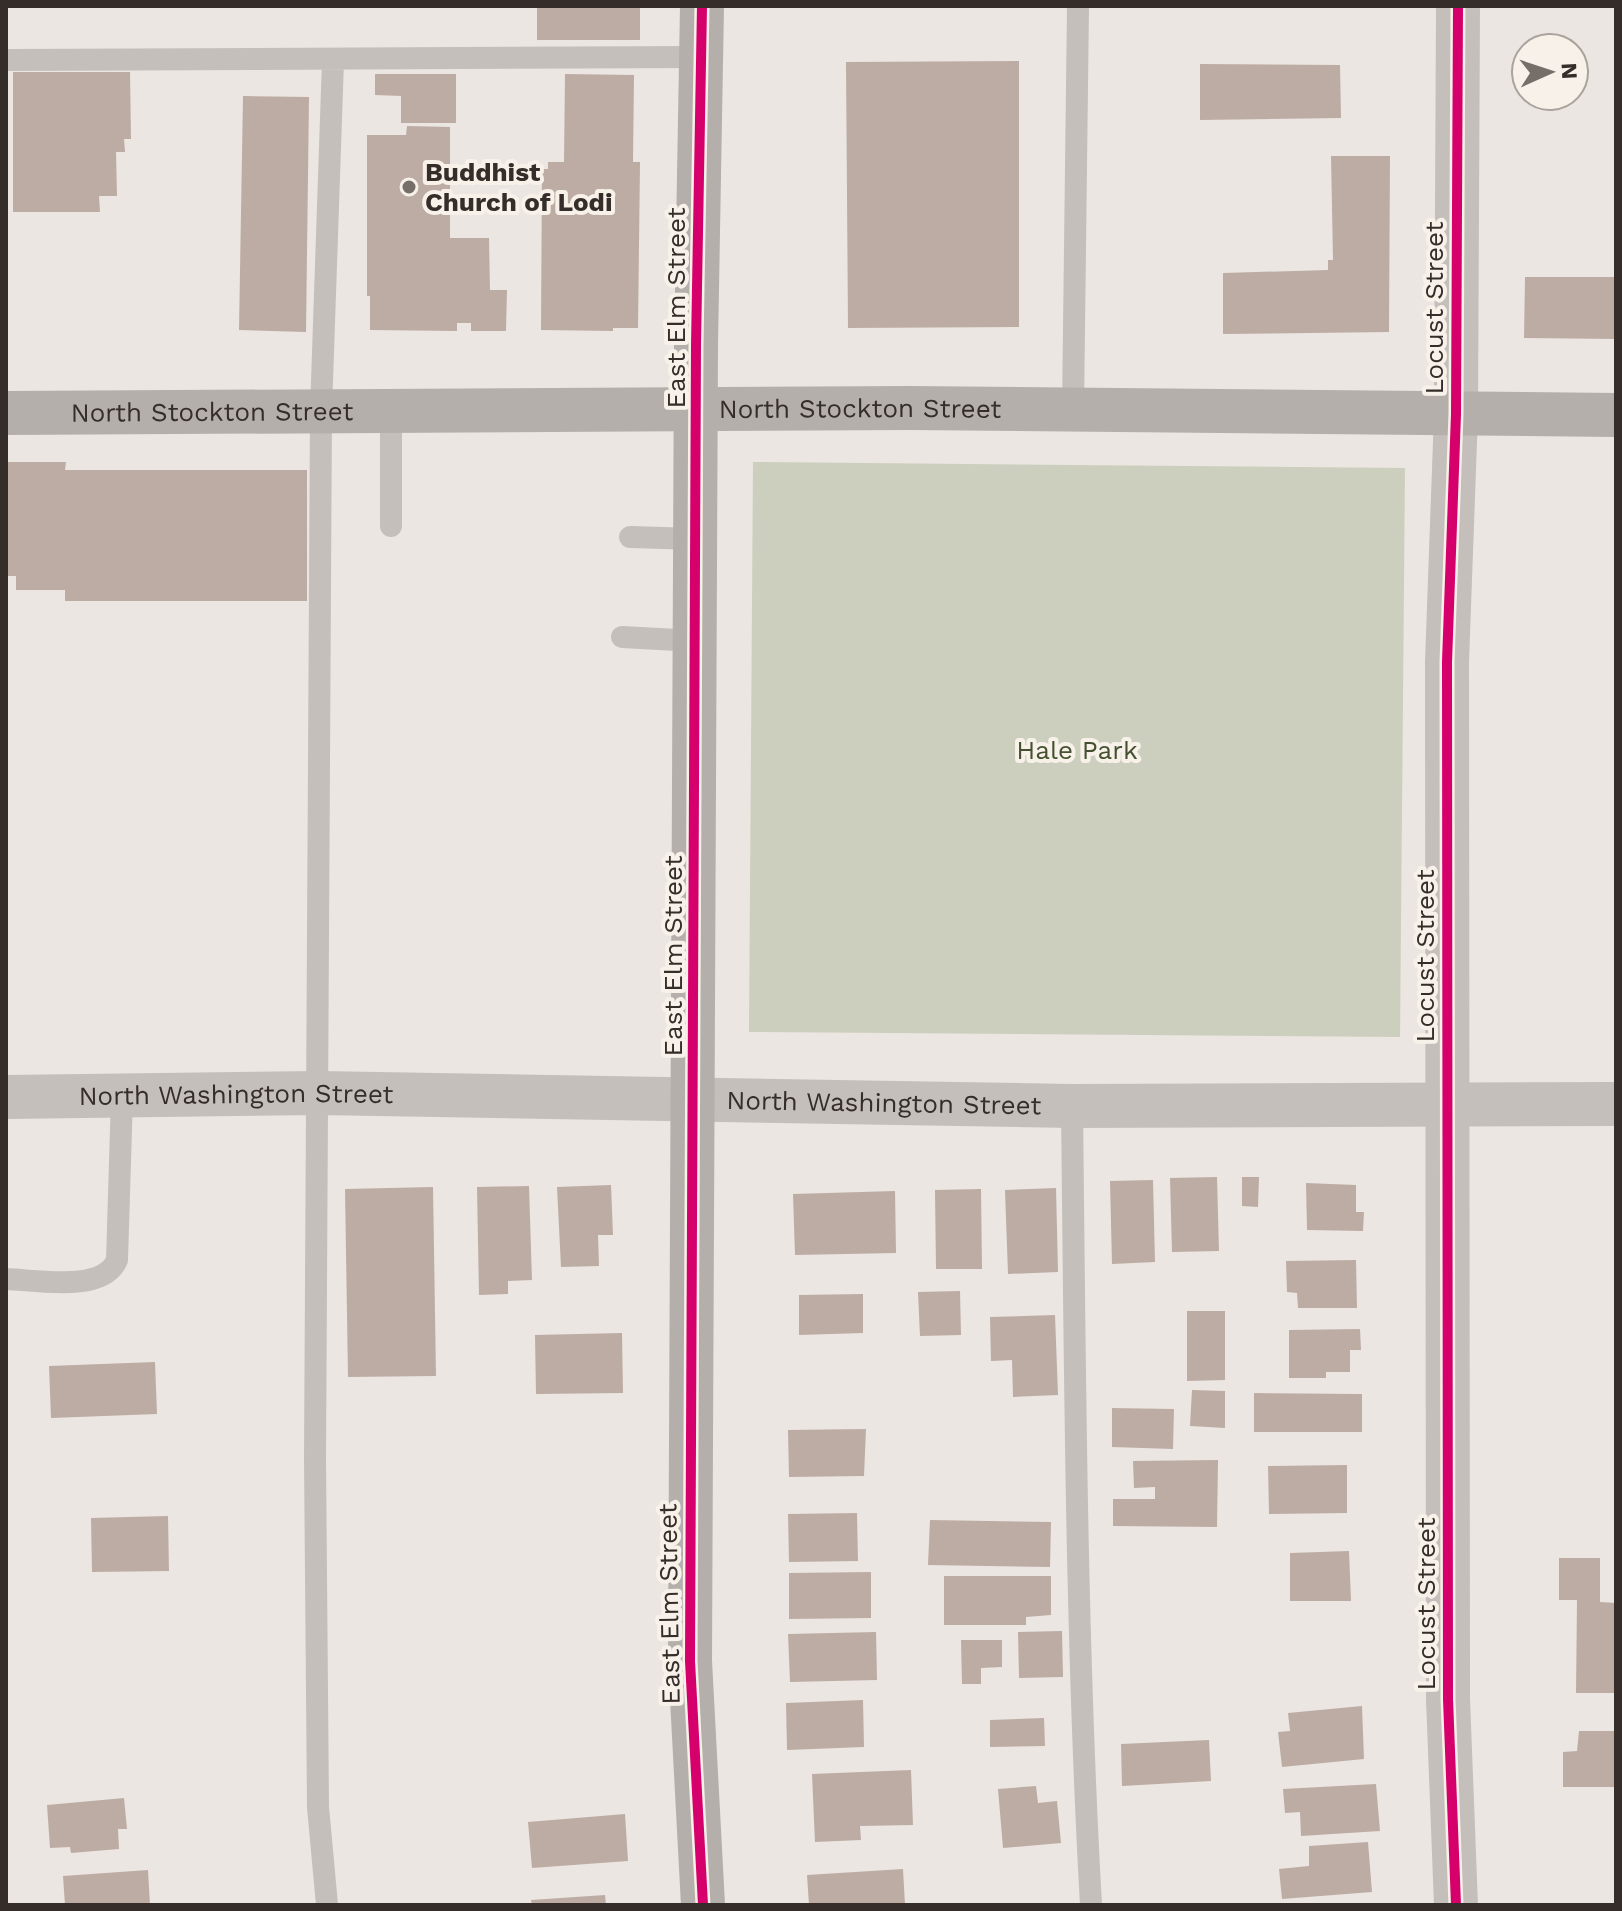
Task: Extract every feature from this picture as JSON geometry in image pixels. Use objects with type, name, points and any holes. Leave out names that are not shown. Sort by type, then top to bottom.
[{"type":"street","name":"East Elm Street","points":[[702,6],[696,345],[690,1661],[703,1905]]},
{"type":"street","name":"Locust Street","points":[[1456,1905],[1448,1699],[1447,662],[1456,414],[1458,6]]},
{"type":"street","name":"North Stockton Street","points":[[6,413],[1073,409],[1616,415]]},
{"type":"street","name":"North Washington Street","points":[[6,1097],[319,1093],[1072,1106],[1616,1104]]},
{"type":"lane","points":[[1073,409],[1078,6]]},
{"type":"lane","points":[[6,60],[701,57]]},
{"type":"lane","points":[[327,1905],[318,1791],[315,1458],[321,411],[333,60]]},
{"type":"lane","points":[[391,410],[391,526]]},
{"type":"lane","points":[[630,537],[696,539]]},
{"type":"lane","points":[[622,637],[696,641]]},
{"type":"lane","points":[[6,1279],[90,1282],[105,1276],[115,1266],[122,1096]]},
{"type":"lane","points":[[1072,1106],[1078,1499],[1091,1905]]},
{"type":"green space","name":"Hale Park","points":[[753,462],[1405,468],[1400,1037],[749,1032]]},
{"type":"building","points":[[537,6],[640,6],[640,40],[537,40]]},
{"type":"building","points":[[1019,61],[1019,327],[848,328],[846,62]]},
{"type":"building","points":[[1200,64],[1340,65],[1341,118],[1200,120]]},
{"type":"building","points":[[13,72],[130,72],[131,139],[124,139],[125,152],[116,152],[117,196],[99,196],[100,212],[13,212]]},
{"type":"building","points":[[375,74],[456,74],[456,123],[401,123],[401,96],[375,95]]},
{"type":"building","points":[[565,74],[634,75],[633,162],[640,162],[638,328],[613,328],[613,331],[541,330],[542,169],[548,169],[548,162],[564,162]]},
{"type":"building","points":[[243,96],[309,97],[306,332],[239,330]]},
{"type":"building","name":"Buddhist Church of Lodi","points":[[407,126],[450,127],[450,238],[489,238],[490,290],[507,290],[506,331],[471,331],[471,323],[457,323],[457,331],[370,330],[370,296],[367,296],[367,135],[406,135]]},
{"type":"building","points":[[1331,156],[1390,156],[1389,332],[1223,334],[1223,273],[1328,270],[1328,260],[1333,260]]},
{"type":"building","points":[[1525,277],[1616,277],[1616,339],[1524,338]]},
{"type":"building","points":[[6,462],[66,462],[65,470],[307,470],[307,601],[65,601],[65,590],[16,590],[16,576],[6,576]]},
{"type":"building","points":[[1217,1177],[1219,1251],[1172,1252],[1170,1178]]},
{"type":"building","points":[[1242,1177],[1259,1177],[1258,1207],[1242,1206]]},
{"type":"building","points":[[1153,1180],[1155,1262],[1112,1264],[1110,1181]]},
{"type":"building","points":[[1306,1183],[1356,1185],[1356,1212],[1364,1212],[1363,1231],[1307,1230]]},
{"type":"building","points":[[611,1185],[613,1235],[598,1235],[599,1266],[561,1267],[557,1187]]},
{"type":"building","points":[[529,1186],[532,1280],[508,1281],[508,1294],[479,1295],[477,1187]]},
{"type":"building","points":[[433,1187],[436,1376],[348,1377],[345,1189]]},
{"type":"building","points":[[1056,1188],[1058,1272],[1008,1274],[1005,1190]]},
{"type":"building","points":[[981,1189],[982,1269],[936,1269],[935,1190]]},
{"type":"building","points":[[895,1191],[896,1253],[795,1255],[793,1194]]},
{"type":"building","points":[[1356,1260],[1357,1308],[1298,1308],[1297,1293],[1287,1292],[1286,1261]]},
{"type":"building","points":[[960,1291],[961,1335],[920,1336],[918,1292]]},
{"type":"building","points":[[863,1294],[863,1333],[799,1335],[799,1295]]},
{"type":"building","points":[[1187,1311],[1225,1311],[1225,1380],[1187,1381]]},
{"type":"building","points":[[1055,1315],[1058,1395],[1013,1397],[1012,1360],[991,1361],[990,1317]]},
{"type":"building","points":[[1360,1329],[1361,1350],[1350,1350],[1350,1372],[1326,1372],[1326,1378],[1289,1378],[1289,1330]]},
{"type":"building","points":[[622,1333],[623,1393],[536,1394],[535,1335]]},
{"type":"building","points":[[155,1362],[157,1414],[51,1418],[49,1366]]},
{"type":"building","points":[[1192,1390],[1225,1391],[1225,1428],[1190,1426]]},
{"type":"building","points":[[1254,1393],[1362,1394],[1362,1432],[1254,1432]]},
{"type":"building","points":[[1112,1408],[1174,1409],[1173,1449],[1112,1447]]},
{"type":"building","points":[[866,1429],[864,1476],[789,1477],[788,1430]]},
{"type":"building","points":[[1218,1460],[1217,1527],[1113,1526],[1113,1499],[1155,1499],[1155,1487],[1134,1488],[1133,1461]]},
{"type":"building","points":[[1347,1465],[1347,1513],[1269,1514],[1268,1466]]},
{"type":"building","points":[[857,1513],[858,1561],[789,1562],[788,1514]]},
{"type":"building","points":[[168,1516],[169,1571],[92,1572],[91,1518]]},
{"type":"building","points":[[930,1520],[1051,1522],[1050,1567],[928,1565]]},
{"type":"building","points":[[1349,1551],[1351,1601],[1290,1601],[1290,1553]]},
{"type":"building","points":[[1559,1558],[1600,1558],[1600,1602],[1616,1603],[1616,1693],[1576,1693],[1577,1600],[1559,1600]]},
{"type":"building","points":[[871,1572],[871,1618],[789,1619],[789,1573]]},
{"type":"building","points":[[944,1576],[1051,1576],[1051,1615],[1026,1617],[1026,1625],[944,1625]]},
{"type":"building","points":[[1062,1631],[1063,1677],[1019,1678],[1018,1632]]},
{"type":"building","points":[[876,1632],[877,1680],[790,1682],[788,1634]]},
{"type":"building","points":[[961,1640],[1002,1640],[1002,1667],[981,1668],[981,1684],[962,1684]]},
{"type":"building","points":[[863,1700],[864,1747],[787,1750],[786,1703]]},
{"type":"building","points":[[1362,1706],[1364,1759],[1282,1767],[1278,1732],[1290,1731],[1288,1713]]},
{"type":"building","points":[[1044,1718],[1045,1746],[990,1747],[990,1720]]},
{"type":"building","points":[[1579,1731],[1616,1731],[1616,1787],[1563,1787],[1563,1752],[1577,1751]]},
{"type":"building","points":[[1209,1740],[1211,1781],[1122,1786],[1121,1744]]},
{"type":"building","points":[[911,1770],[913,1825],[860,1826],[861,1840],[815,1842],[812,1774]]},
{"type":"building","points":[[1376,1784],[1380,1831],[1301,1836],[1300,1812],[1285,1813],[1283,1789]]},
{"type":"building","points":[[1036,1786],[1038,1803],[1057,1801],[1061,1843],[1003,1848],[998,1789]]},
{"type":"building","points":[[124,1798],[127,1829],[118,1829],[119,1849],[71,1853],[70,1847],[50,1848],[47,1805]]},
{"type":"building","points":[[625,1814],[628,1861],[532,1868],[528,1822]]},
{"type":"building","points":[[1368,1842],[1372,1892],[1282,1899],[1279,1869],[1309,1866],[1309,1846]]},
{"type":"building","points":[[903,1869],[905,1905],[809,1905],[807,1875]]},
{"type":"building","points":[[148,1870],[150,1905],[65,1905],[63,1876]]},
{"type":"building","points":[[605,1895],[606,1905],[532,1905],[531,1900]]},
{"type":"cycle path","points":[[702,6],[696,345],[690,1661],[703,1905]]},
{"type":"cycle path","points":[[1456,1905],[1448,1699],[1447,662],[1456,414],[1458,6]]},
{"type":"place","name":"Buddhist Church of Lodi","points":[[409,187]]}]
